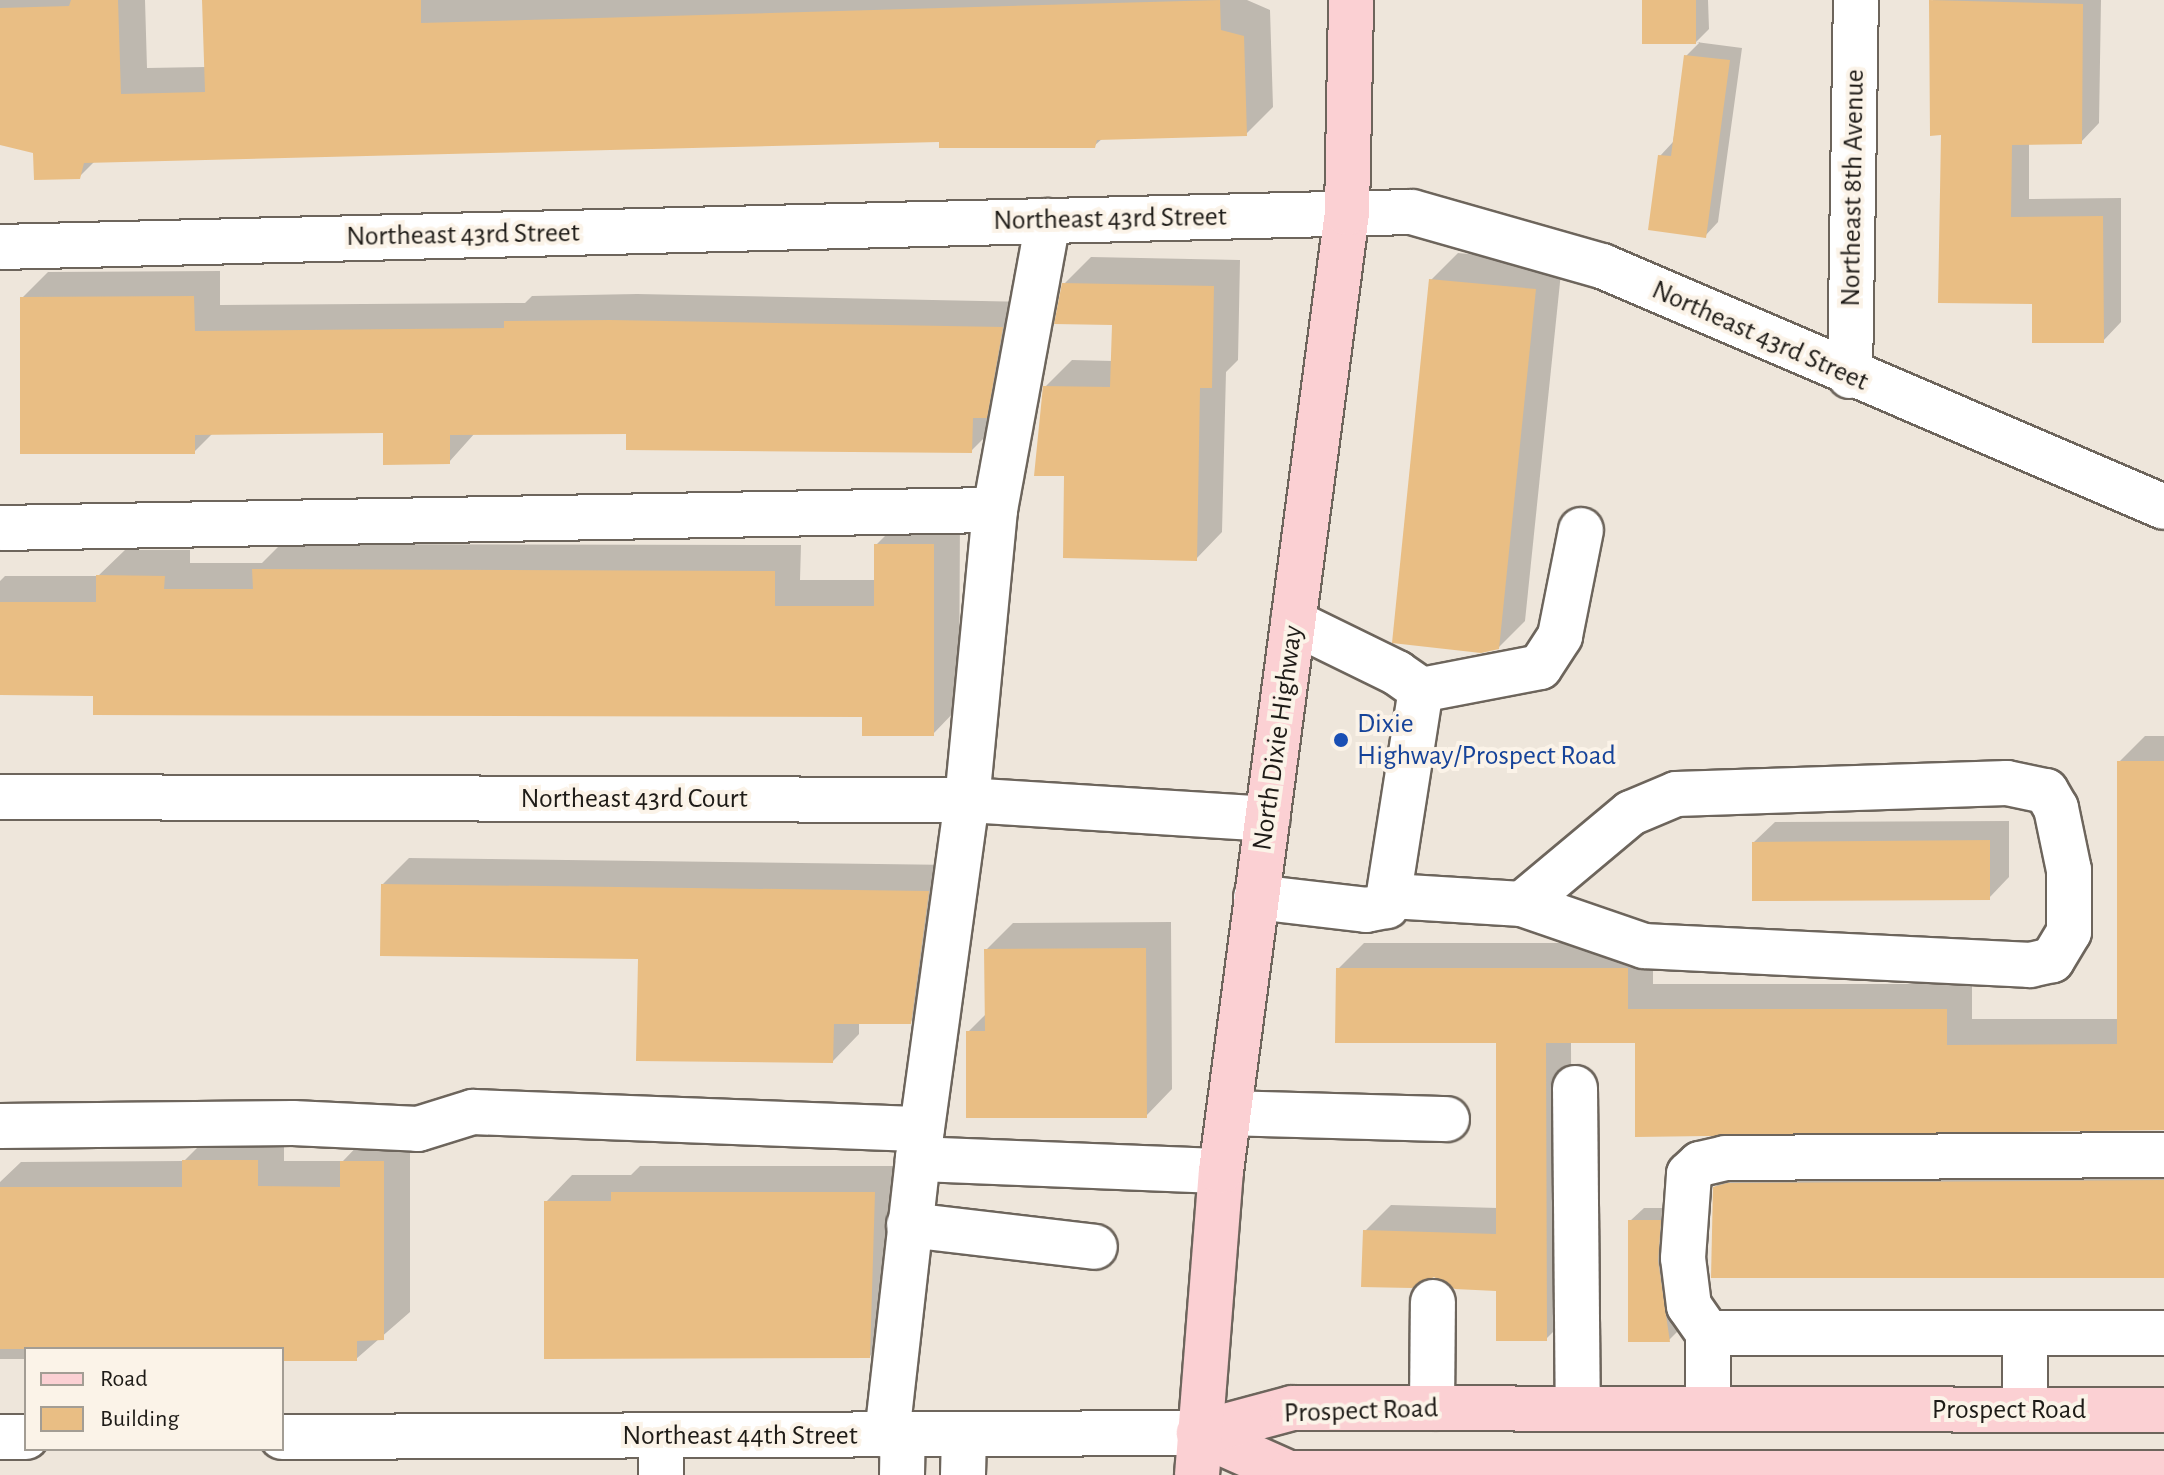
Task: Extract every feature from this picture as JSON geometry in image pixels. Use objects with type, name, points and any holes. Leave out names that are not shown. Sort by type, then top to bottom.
[{"type":"main road","name":"North Dixie Highway","points":[[1198,1454],[1221,1171],[1347,213],[1351,0]]},
{"type":"main road","name":"Prospect Road","points":[[1198,1454],[1292,1408],[2164,1410]]},
{"type":"main road","name":"Prospect Road","points":[[1198,1454],[1289,1473],[2164,1473]]},
{"type":"street","name":"Northeast 8th Avenue","points":[[1850,376],[1856,0]]},
{"type":"street","name":"Northeast 43rd Street","points":[[0,247],[1412,212],[1602,266],[1850,376],[2164,507]]},
{"type":"street","points":[[897,1449],[909,1225],[967,800],[995,510],[1048,221]]},
{"type":"street","points":[[0,528],[995,510]]},
{"type":"street","points":[[1293,622],[1397,673],[1421,690],[1540,667],[1560,636],[1581,530]]},
{"type":"street","points":[[1256,897],[1366,910],[1387,906],[1421,690]]},
{"type":"street","points":[[1391,896],[1522,904],[1644,946],[2030,965],[2052,960],[2069,932],[2069,870],[2056,808],[2046,791],[2007,783],[1676,794],[1631,813],[1522,904]]},
{"type":"street","name":"Northeast 43rd Court","points":[[0,797],[967,800],[1267,819]]},
{"type":"street","points":[[1575,1088],[1578,1408]]},
{"type":"street","points":[[0,1126],[293,1123],[418,1129],[473,1112],[920,1144],[1221,1171]]},
{"type":"street","points":[[1229,1113],[1447,1119]]},
{"type":"street","points":[[1708,1409],[1708,1333],[1684,1289],[1684,1199],[1689,1174],[1700,1164],[1725,1158],[2164,1155]]},
{"type":"street","points":[[909,1225],[1095,1247]]},
{"type":"street","points":[[1432,1408],[1433,1302]]},
{"type":"street","points":[[1708,1333],[2164,1333]]},
{"type":"street","points":[[2025,1333],[2025,1410]]},
{"type":"street","points":[[0,1437],[24,1437]]},
{"type":"street","name":"Northeast 44th Street","points":[[284,1437],[661,1456],[897,1449],[963,1455],[1198,1454]]},
{"type":"building","points":[[71,0],[118,0],[121,94],[205,92],[202,0],[421,0],[421,23],[1220,0],[1221,30],[1244,36],[1247,136],[1097,140],[1095,148],[939,148],[939,142],[84,163],[80,179],[34,180],[33,153],[0,145],[0,8],[69,6]]},
{"type":"building","points":[[1642,0],[1696,0],[1696,44],[1642,44]]},
{"type":"building","points":[[1929,0],[2083,4],[2082,144],[2012,145],[2011,217],[2103,216],[2104,343],[2032,343],[2032,304],[1938,303],[1941,135],[1930,136]]},
{"type":"building","points":[[1684,55],[1730,60],[1706,238],[1648,230],[1658,155],[1671,156]]},
{"type":"building","points":[[1429,279],[1536,289],[1499,649],[1481,653],[1392,643]]},
{"type":"building","points":[[1062,283],[1214,286],[1212,388],[1200,388],[1197,561],[1063,558],[1064,476],[1034,476],[1043,386],[1110,387],[1112,325],[1054,324]]},
{"type":"building","points":[[194,296],[195,331],[504,328],[504,321],[610,320],[1003,327],[987,418],[973,418],[972,453],[626,450],[626,434],[450,435],[450,464],[383,465],[383,433],[195,435],[195,454],[20,454],[20,297]]},
{"type":"building","points":[[874,544],[934,544],[934,736],[862,736],[862,717],[93,715],[93,696],[0,695],[0,602],[96,602],[96,575],[165,576],[164,589],[253,589],[252,569],[775,571],[775,606],[874,606]]},
{"type":"building","points":[[2117,761],[2164,761],[2164,1130],[1635,1137],[1635,1043],[1546,1043],[1547,1341],[1496,1341],[1496,1291],[1455,1289],[1434,1277],[1412,1288],[1361,1287],[1363,1230],[1496,1234],[1496,1043],[1335,1043],[1336,968],[1628,968],[1628,1009],[1947,1009],[1947,1045],[2117,1044]]},
{"type":"building","points":[[1990,840],[1990,900],[1752,901],[1752,842]]},
{"type":"building","points":[[381,884],[929,891],[911,1024],[834,1024],[833,1063],[636,1061],[638,959],[380,956]]},
{"type":"building","points":[[1146,948],[1147,1118],[966,1118],[966,1031],[985,1031],[984,949]]},
{"type":"building","points":[[182,1160],[258,1160],[258,1186],[340,1187],[340,1161],[384,1161],[384,1340],[357,1341],[357,1361],[284,1361],[284,1347],[0,1349],[0,1187],[182,1187]]},
{"type":"building","points":[[2164,1180],[2164,1278],[1711,1278],[1713,1187],[1728,1183]]},
{"type":"building","points":[[611,1192],[875,1192],[870,1358],[544,1359],[544,1201],[611,1201]]},
{"type":"building","points":[[1628,1220],[1661,1220],[1658,1261],[1670,1342],[1628,1342]]},
{"type":"place","name":"Dixie Highway/Prospect Road","points":[[1341,740]]}]
